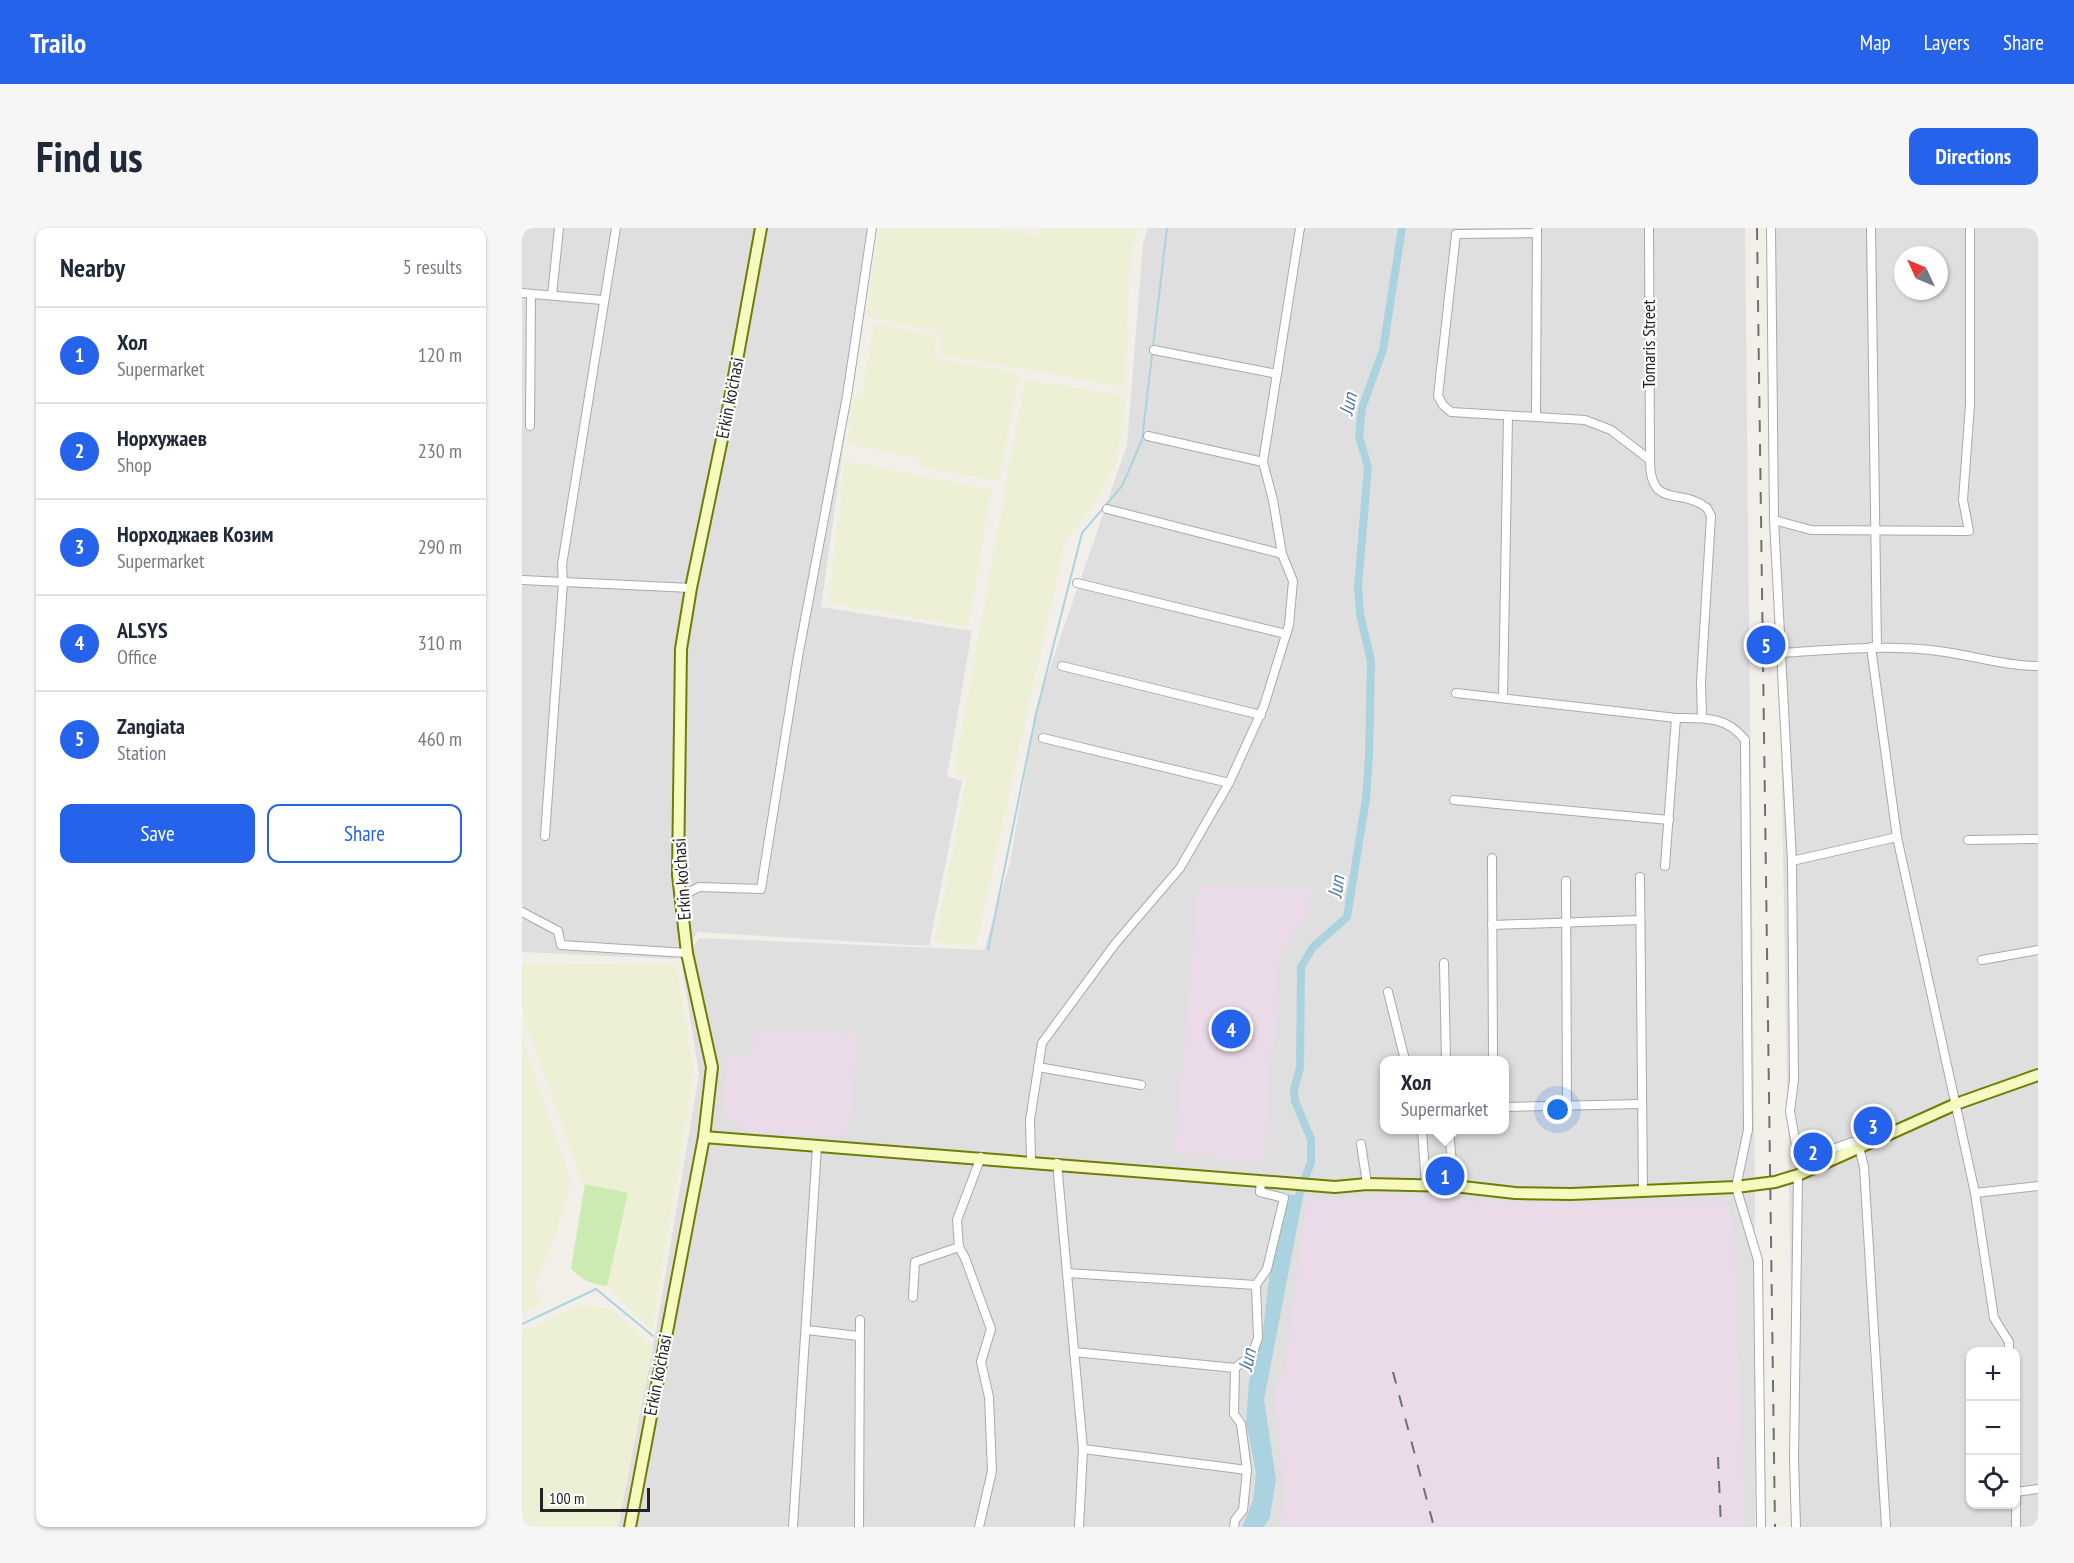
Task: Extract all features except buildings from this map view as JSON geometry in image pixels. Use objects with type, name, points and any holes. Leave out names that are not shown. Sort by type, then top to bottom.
[{"type":"main road","name":"Erkin ko'chasi","points":[[630,1527],[704,1137],[712,1066],[687,953],[678,875],[681,649],[761,228]]},
{"type":"main road","points":[[704,1137],[1057,1163],[1335,1187],[1366,1184],[1454,1186],[1515,1193],[1736,1187],[1775,1182],[1798,1175],[1956,1104],[2038,1076]]},
{"type":"street","points":[[552,295],[559,228]]},
{"type":"street","points":[[545,836],[563,583],[562,565],[602,300],[616,228]]},
{"type":"street","points":[[682,896],[699,887],[761,889],[798,657],[848,396],[872,228]]},
{"type":"street","points":[[1031,1161],[1030,1120],[1042,1043],[1115,944],[1180,868],[1229,783],[1261,715],[1286,634],[1293,581],[1282,554],[1273,500],[1263,462],[1300,228]]},
{"type":"street","name":"Tomaris Street","points":[[1649,228],[1650,476],[1659,491],[1700,504],[1707,508],[1711,516],[1701,682],[1702,718]]},
{"type":"street","points":[[1771,228],[1774,520],[1792,861],[1794,1079],[1790,1090],[1790,1111],[1797,1157],[1805,1161],[1849,1142],[1859,1147],[1864,1167],[1886,1527]]},
{"type":"street","points":[[1871,228],[1876,530],[1874,648],[1897,837],[1975,1193],[1994,1318],[2009,1342],[2009,1347]]},
{"type":"street","points":[[1774,520],[1811,530],[1969,531],[1963,500],[1970,405],[1970,228]]},
{"type":"street","points":[[1536,416],[1537,231],[1456,234],[1438,396],[1443,405],[1451,412],[1585,420],[1611,430],[1650,460]]},
{"type":"street","points":[[522,293],[602,300]]},
{"type":"street","points":[[530,426],[531,294]]},
{"type":"street","points":[[1154,350],[1277,374]]},
{"type":"street","points":[[1503,697],[1508,416]]},
{"type":"street","points":[[1148,436],[1263,462]]},
{"type":"street","points":[[1107,509],[1282,554]]},
{"type":"street","points":[[522,580],[691,588]]},
{"type":"street","points":[[1077,583],[1286,634]]},
{"type":"street","points":[[1782,653],[1874,648],[1937,651],[2019,666],[2038,666]]},
{"type":"street","points":[[1062,666],[1261,715]]},
{"type":"street","points":[[1456,693],[1702,718],[1734,726],[1745,740],[1748,1130],[1736,1187],[1758,1260],[1761,1527]]},
{"type":"street","points":[[1665,866],[1676,717]]},
{"type":"street","points":[[1043,738],[1229,783]]},
{"type":"street","points":[[1454,800],[1669,820]]},
{"type":"street","points":[[1792,861],[1897,837]]},
{"type":"street","points":[[1968,840],[2038,839]]},
{"type":"street","points":[[1492,858],[1493,1056]]},
{"type":"street","points":[[1640,877],[1643,1191]]},
{"type":"street","points":[[1566,881],[1567,1106]]},
{"type":"street","points":[[522,912],[558,931],[561,945],[687,953]]},
{"type":"street","points":[[1492,925],[1640,920]]},
{"type":"street","points":[[1982,960],[2038,950]]},
{"type":"street","points":[[1444,963],[1446,1056]]},
{"type":"street","points":[[1388,992],[1404,1056]]},
{"type":"street","points":[[1038,1067],[1141,1085]]},
{"type":"street","points":[[1509,1107],[1642,1104]]},
{"type":"street","points":[[1422,1134],[1426,1186]]},
{"type":"street","points":[[1449,1134],[1454,1186]]},
{"type":"street","points":[[1361,1144],[1366,1184]]},
{"type":"street","points":[[793,1527],[817,1146]]},
{"type":"street","points":[[979,1527],[992,1471],[989,1397],[981,1362],[991,1329],[959,1247],[957,1220],[981,1157]]},
{"type":"street","points":[[1057,1163],[1083,1449],[1079,1527]]},
{"type":"street","points":[[1796,1527],[1794,1448],[1798,1175]]},
{"type":"street","points":[[1074,1352],[1235,1368],[1252,1355],[1258,1338],[1257,1285],[1267,1269],[1284,1198],[1260,1192],[1261,1182]]},
{"type":"street","points":[[1975,1193],[2038,1186]]},
{"type":"street","points":[[913,1297],[915,1262],[959,1247]]},
{"type":"street","points":[[1067,1273],[1257,1285]]},
{"type":"street","points":[[859,1527],[858,1336],[860,1320]]},
{"type":"street","points":[[807,1330],[858,1336]]},
{"type":"street","points":[[1234,1527],[1235,1520],[1243,1510],[1247,1470],[1241,1424],[1234,1414],[1235,1368]]},
{"type":"street","points":[[1083,1449],[1247,1470]]},
{"type":"street","points":[[2020,1492],[2038,1489]]},
{"type":"street","points":[[2016,1509],[2016,1527]]},
{"type":"shaded area","points":[[522,228],[874,228],[821,607],[972,631],[947,776],[962,781],[929,946],[698,932],[677,959],[522,952]]},
{"type":"shaded area","points":[[1148,228],[1745,228],[1755,1192],[1755,1527],[618,1527],[657,1325],[699,1074],[682,966],[699,938],[984,950],[1010,863],[1037,705],[1127,445],[1143,243]]},
{"type":"shaded area","points":[[1772,228],[2038,228],[2038,1527],[1795,1527]]},
{"type":"shaded area","points":[[1199,884],[1318,891],[1307,906],[1311,910],[1281,953],[1277,969],[1278,1011],[1274,1047],[1270,1054],[1264,1162],[1175,1153]]},
{"type":"shaded area","points":[[754,1028],[858,1034],[848,1135],[750,1132],[723,1115],[727,1056],[752,1057]]},
{"type":"shaded area","points":[[1381,1195],[1508,1203],[1726,1203],[1733,1218],[1745,1527],[1279,1527],[1285,1499],[1275,1388],[1286,1364],[1307,1197],[1355,1198]]},
{"type":"green space","points":[[879,228],[990,228],[1039,236],[1043,228],[1138,228],[1130,263],[1125,387],[940,354],[941,332],[866,316]]},
{"type":"green space","points":[[874,323],[937,336],[934,358],[1019,374],[999,481],[921,467],[922,459],[847,444],[854,397],[862,398]]},
{"type":"green space","points":[[1025,380],[1126,396],[1117,461],[1094,505],[1065,541],[976,945],[935,941],[967,777],[954,774]]},
{"type":"green space","points":[[845,461],[991,490],[968,627],[829,602]]},
{"type":"green space","points":[[522,963],[677,965],[694,1073],[652,1331],[607,1286],[627,1194],[583,1184],[522,1012]]},
{"type":"green space","points":[[522,1039],[571,1182],[554,1238],[534,1286],[542,1304],[522,1314]]},
{"type":"green space","points":[[585,1184],[628,1193],[607,1286],[587,1281],[571,1268]]},
{"type":"green space","points":[[580,1306],[612,1309],[653,1347],[618,1527],[522,1527],[522,1332]]},
{"type":"water","points":[[1288,1194],[1303,1197],[1264,1400],[1276,1479],[1270,1517],[1264,1527],[1242,1527],[1253,1500],[1256,1473],[1246,1423],[1249,1382],[1262,1337],[1273,1247],[1282,1228]]},
{"type":"waterway","points":[[988,950],[1036,714],[1082,533],[1122,486],[1142,440],[1167,228]]},
{"type":"waterway","name":"Jun","points":[[1296,1204],[1311,1162],[1311,1139],[1295,1101],[1294,1089],[1300,1068],[1301,967],[1313,947],[1347,917],[1366,799],[1371,661],[1360,614],[1358,586],[1368,467],[1359,436],[1362,408],[1383,350],[1402,228]]},
{"type":"waterway","points":[[522,1324],[596,1289],[653,1336]]},
{"type":"railway","points":[[1757,228],[1775,1527]]},
{"type":"railway","points":[[1393,1372],[1434,1527]]},
{"type":"railway","points":[[1718,1457],[1721,1527]]},
{"type":"place","name":"Zangiata","points":[[1766,645]]},
{"type":"place","name":"ALSYS","points":[[1231,1029]]},
{"type":"place","name":"Норходжаев Козим","points":[[1873,1126]]},
{"type":"place","name":"Норхужаев","points":[[1813,1152]]},
{"type":"place","name":"Хол","points":[[1445,1176]]}]
